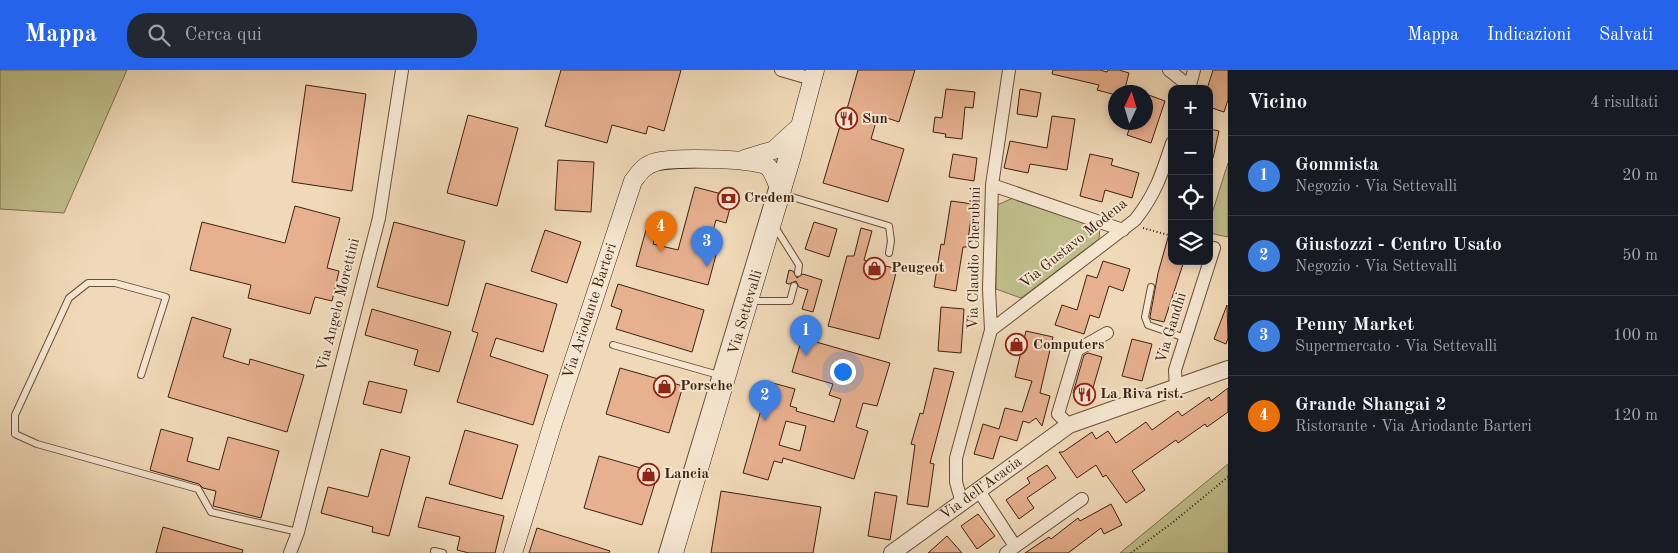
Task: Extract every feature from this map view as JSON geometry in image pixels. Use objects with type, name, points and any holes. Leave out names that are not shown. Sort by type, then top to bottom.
[{"type":"main road","name":"Via Settevalli","points":[[674,553],[772,223],[778,186],[814,74]]},
{"type":"main road","points":[[741,160],[774,150],[798,127]]},
{"type":"main road","points":[[741,160],[769,167],[778,186]]},
{"type":"main road","name":"Via Ariodante Barteri","points":[[513,553],[553,423],[633,181],[642,168],[657,161],[741,160]]},
{"type":"street","name":"Via Angelo Morettini","points":[[291,550],[298,532],[378,218],[402,70]]},
{"type":"street","points":[[781,70],[814,74]]},
{"type":"street","name":"Via Claudio Cherubini","points":[[962,503],[956,482],[956,458],[991,330],[989,289],[992,185],[1009,70]]},
{"type":"street","points":[[1169,70],[1187,85]]},
{"type":"street","points":[[1190,85],[1194,70]]},
{"type":"street","name":"Via Gustavo Modena","points":[[991,330],[1126,227],[1150,201],[1159,183],[1168,155]]},
{"type":"street","points":[[992,185],[1126,227]]},
{"type":"street","name":"Via Gandhi","points":[[1176,389],[1174,370],[1214,248]]},
{"type":"street","points":[[1069,425],[1058,414],[1077,350],[1107,332]]},
{"type":"street","name":"Via dell'Acacia","points":[[892,553],[1069,425],[1176,389],[1228,369]]},
{"type":"street","points":[[979,490],[1011,549],[1082,499]]},
{"type":"lane","name":"Via Settevalli","points":[[662,553],[715,374],[778,186],[786,140]]},
{"type":"lane","points":[[778,186],[889,226],[891,241],[889,253]]},
{"type":"lane","points":[[772,223],[800,265],[798,273]]},
{"type":"lane","points":[[141,375],[166,297],[115,283],[88,283],[69,298],[15,415],[15,434],[38,444],[198,489],[211,512],[298,532]]},
{"type":"lane","points":[[749,301],[790,301],[794,286]]},
{"type":"lane","points":[[1151,287],[1145,317],[1148,325],[1186,338]]},
{"type":"lane","points":[[613,345],[715,374]]},
{"type":"lane","points":[[434,551],[443,553]]},
{"type":"path","points":[[1126,227],[1168,235]]},
{"type":"path","points":[[1131,553],[1172,523],[1228,477]]},
{"type":"shaded area","points":[[0,70],[127,70],[64,213],[0,209]]},
{"type":"shaded area","points":[[1228,163],[1228,237],[1213,234],[1213,210]]},
{"type":"shaded area","points":[[1013,198],[1100,227],[1099,239],[1021,298],[996,289],[997,205]]},
{"type":"shaded area","points":[[1228,464],[1228,553],[1120,553],[1132,543]]},
{"type":"building","points":[[561,70],[681,70],[664,131],[648,126],[646,134],[612,125],[607,143],[545,126]]},
{"type":"building","points":[[858,70],[915,70],[899,122],[878,115],[871,139],[904,149],[888,202],[823,183],[840,126],[837,125],[842,108],[847,109]]},
{"type":"building","points":[[1053,70],[1100,70],[1107,72],[1108,70],[1119,70],[1129,73],[1126,85],[1108,85],[1108,93],[1097,90],[1099,85],[1052,74]]},
{"type":"building","points":[[1213,70],[1228,70],[1228,100],[1224,112],[1213,108],[1213,85],[1208,85]]},
{"type":"building","points":[[306,85],[366,94],[352,191],[292,182]]},
{"type":"building","points":[[946,89],[975,92],[973,108],[965,107],[962,139],[945,137],[946,134],[933,132],[935,117],[942,118]]},
{"type":"building","points":[[1020,89],[1041,93],[1037,117],[1017,114]]},
{"type":"building","points":[[1153,97],[1165,101],[1151,143],[1127,135],[1129,130],[1153,130]]},
{"type":"building","points":[[468,115],[518,128],[497,206],[447,193]]},
{"type":"building","points":[[1052,116],[1075,119],[1067,170],[1030,164],[1028,173],[1004,168],[1010,141],[1047,148]]},
{"type":"building","points":[[1213,130],[1219,131],[1213,158]]},
{"type":"building","points":[[953,154],[977,158],[974,181],[949,177]]},
{"type":"building","points":[[1090,154],[1113,159],[1111,165],[1139,173],[1132,198],[1105,190],[1102,202],[1080,196]]},
{"type":"building","points":[[558,160],[594,162],[591,212],[555,210]]},
{"type":"building","points":[[695,187],[733,197],[726,223],[716,220],[708,249],[717,251],[708,285],[636,266],[646,230],[656,232],[653,244],[678,250]]},
{"type":"building","points":[[951,201],[973,204],[967,247],[963,247],[956,291],[934,287],[941,244],[944,245]]},
{"type":"building","points":[[295,206],[340,218],[327,268],[339,271],[332,301],[315,297],[310,314],[248,298],[251,285],[190,270],[202,222],[285,243]]},
{"type":"building","points":[[394,222],[465,241],[448,306],[377,287]]},
{"type":"building","points":[[814,222],[837,229],[829,257],[805,249]]},
{"type":"building","points":[[861,228],[872,231],[864,260],[897,269],[879,339],[828,326],[847,256],[854,256]]},
{"type":"building","points":[[545,230],[581,242],[567,283],[531,271]]},
{"type":"building","points":[[1168,238],[1168,265],[1183,265],[1164,322],[1151,319],[1150,317],[1158,273]]},
{"type":"building","points":[[1103,261],[1130,269],[1123,291],[1109,286],[1099,318],[1090,315],[1084,334],[1055,325],[1062,305],[1077,310],[1087,275],[1097,278]]},
{"type":"building","points":[[789,270],[793,271],[797,278],[803,274],[822,280],[813,312],[802,309],[808,290],[799,287],[796,281],[789,284],[786,283]]},
{"type":"building","points":[[486,283],[557,304],[543,352],[496,338],[490,356],[548,375],[533,425],[457,402],[478,333],[472,331]]},
{"type":"building","points":[[618,284],[704,310],[692,352],[616,329],[622,310],[611,306]]},
{"type":"building","points":[[1227,305],[1228,338],[1226,344],[1214,339]]},
{"type":"building","points":[[941,307],[964,309],[961,353],[938,351]]},
{"type":"building","points":[[372,309],[451,332],[439,372],[414,365],[418,350],[365,335]]},
{"type":"building","points":[[192,317],[231,329],[223,357],[249,365],[250,359],[304,375],[287,432],[168,397]]},
{"type":"building","points":[[1026,331],[1053,337],[1040,393],[1050,396],[1042,426],[1036,418],[1029,423],[1023,421],[1017,441],[1000,436],[993,459],[974,454],[983,424],[999,429],[1005,408],[1022,412],[1032,381],[1015,377]]},
{"type":"building","points":[[802,338],[890,363],[877,406],[863,403],[856,427],[868,431],[854,479],[783,458],[782,463],[774,461],[768,480],[743,473],[769,382],[795,389],[790,406],[797,408],[796,411],[834,422],[841,399],[829,395],[833,384],[792,372]],"holes":[[[786,421],[806,426],[800,451],[779,445]]]},
{"type":"building","points":[[1132,339],[1152,344],[1142,381],[1122,376]]},
{"type":"building","points":[[1088,353],[1102,357],[1090,398],[1073,393],[1084,355]]},
{"type":"building","points":[[620,368],[683,386],[669,433],[606,414]]},
{"type":"building","points":[[934,368],[954,372],[930,463],[934,464],[928,507],[907,504],[915,445],[911,444],[920,413],[923,414]]},
{"type":"building","points":[[369,381],[407,390],[401,413],[363,404]]},
{"type":"building","points":[[1228,388],[1228,412],[1207,427],[1205,424],[1178,443],[1176,440],[1132,471],[1145,490],[1126,503],[1106,475],[1103,477],[1096,465],[1077,478],[1059,452],[1063,452],[1092,432],[1096,439],[1108,431],[1116,443],[1146,422],[1152,430],[1178,411],[1182,416],[1209,397],[1211,401]]},
{"type":"building","points":[[161,429],[193,438],[187,461],[219,470],[228,437],[279,451],[261,518],[213,506],[216,491],[203,488],[199,484],[150,470]]},
{"type":"building","points":[[465,430],[518,445],[502,499],[449,484]]},
{"type":"building","points":[[381,449],[410,457],[389,536],[372,532],[373,527],[321,513],[328,487],[368,497]]},
{"type":"building","points":[[599,456],[658,473],[642,525],[584,508]]},
{"type":"building","points":[[1047,465],[1056,478],[1027,498],[1034,508],[1019,519],[1006,500],[1030,483],[1027,478]]},
{"type":"building","points":[[721,491],[821,507],[813,553],[711,553]]},
{"type":"building","points":[[875,492],[897,496],[890,540],[868,536]]},
{"type":"building","points":[[426,497],[504,516],[495,553],[469,553],[457,550],[460,537],[418,527]]},
{"type":"building","points":[[1111,504],[1122,525],[1104,534],[1101,528],[1068,553],[1025,553],[1049,537],[1051,539],[1078,518],[1080,521]]},
{"type":"building","points":[[978,514],[995,536],[977,549],[961,526]]},
{"type":"building","points":[[163,527],[243,550],[242,553],[156,553]]},
{"type":"building","points":[[537,528],[610,551],[609,553],[529,553]]},
{"type":"building","points":[[947,536],[962,553],[928,553]]},
{"type":"place","name":"Sun","points":[[846,119]]},
{"type":"place","name":"Credem","points":[[728,198]]},
{"type":"place","name":"Grande Shangai 2","points":[[661,252]]},
{"type":"place","name":"Penny Market","points":[[707,267]]},
{"type":"place","name":"Peugeot","points":[[875,268]]},
{"type":"place","name":"Computers","points":[[1017,345]]},
{"type":"place","name":"Gommista","points":[[806,356]]},
{"type":"place","name":"Porsche","points":[[664,386]]},
{"type":"place","name":"La Riva rist.","points":[[1084,394]]},
{"type":"place","name":"Giustozzi - Centro Usato","points":[[765,421]]},
{"type":"place","name":"Lancia","points":[[648,474]]}]
